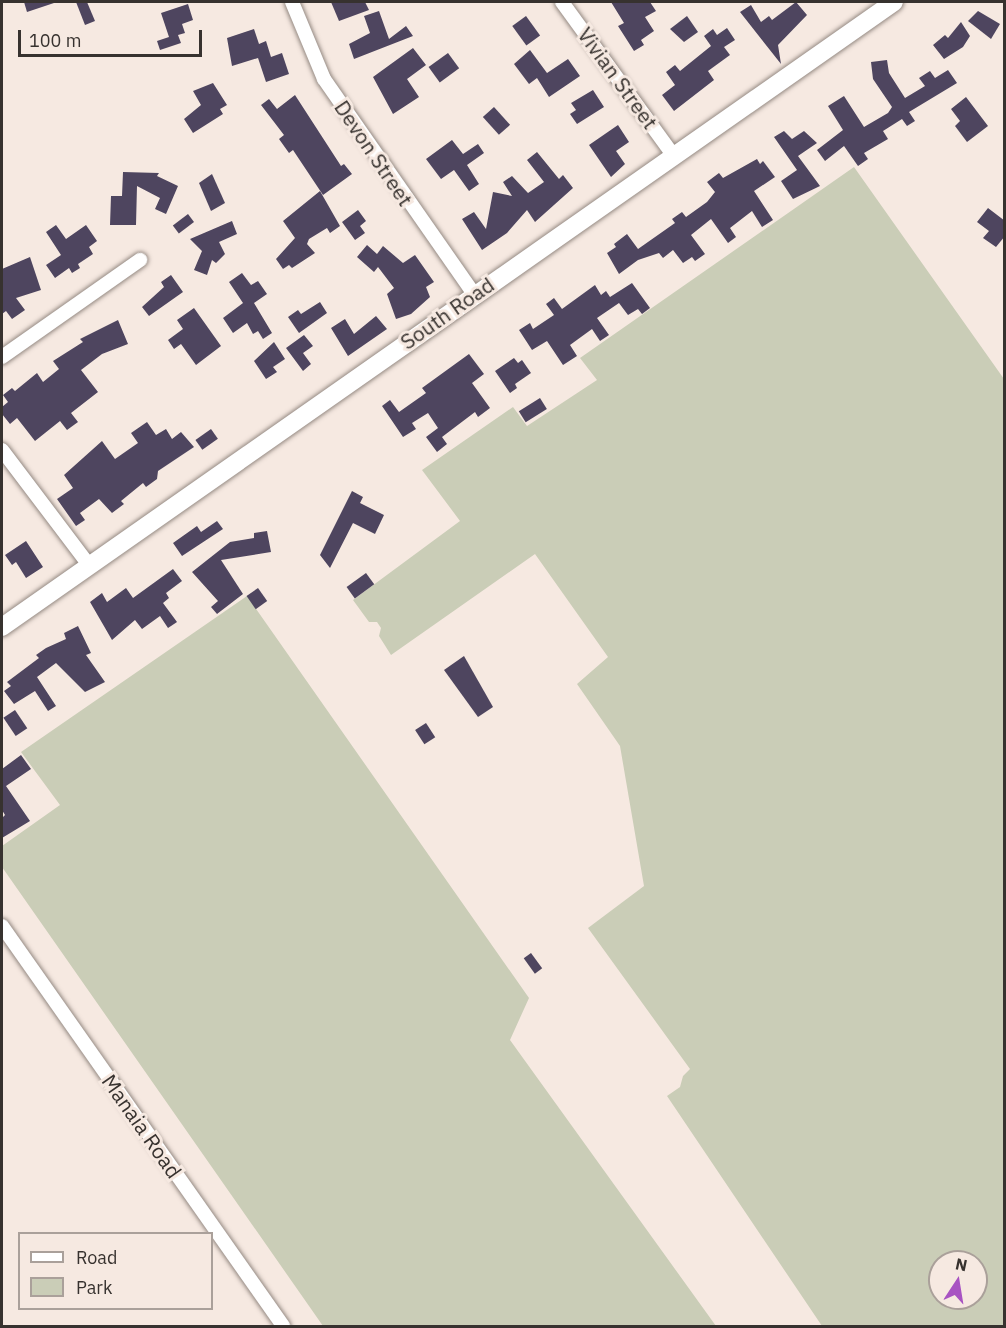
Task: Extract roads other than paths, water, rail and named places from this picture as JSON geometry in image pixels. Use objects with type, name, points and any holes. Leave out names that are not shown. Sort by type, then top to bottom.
[{"type":"street","name":"Devon Street","points":[[292,2],[324,79],[474,294]]},
{"type":"street","name":"Vivian Street","points":[[562,2],[674,155]]},
{"type":"street","name":"South Road","points":[[2,627],[474,294],[894,2]]},
{"type":"street","points":[[2,357],[140,261]]},
{"type":"street","points":[[2,450],[89,565]]},
{"type":"street","name":"Manaia Road","points":[[2,926],[283,1326]]}]
